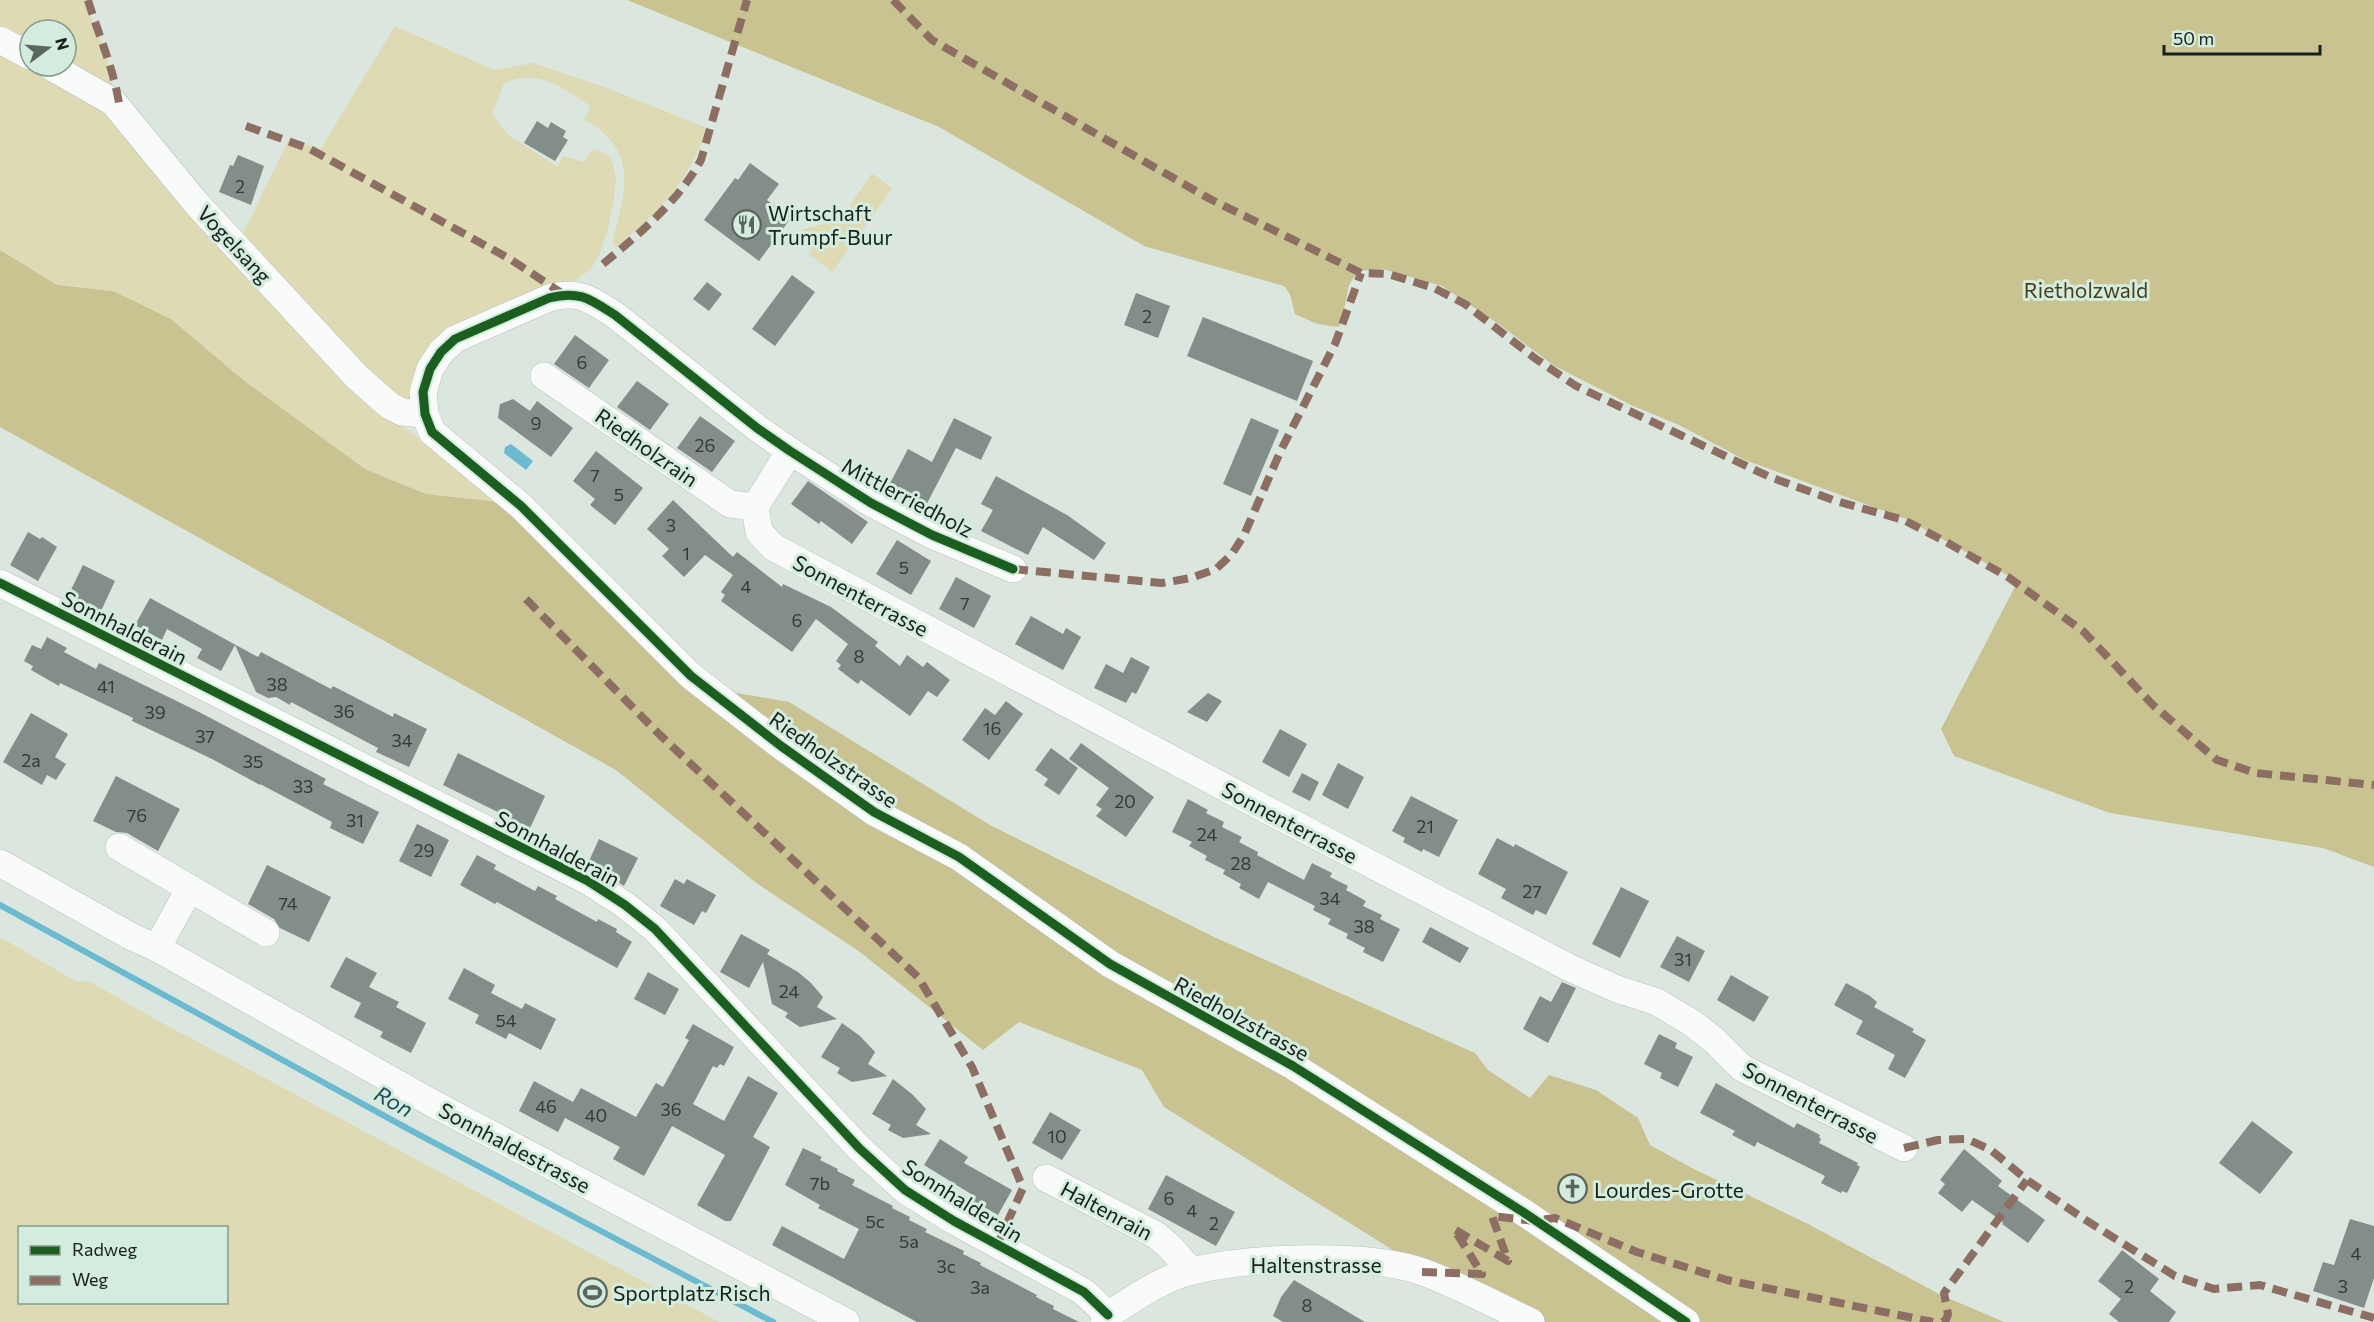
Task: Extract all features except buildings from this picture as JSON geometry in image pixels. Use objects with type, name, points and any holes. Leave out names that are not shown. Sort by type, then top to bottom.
[{"type":"street","points":[[0,40],[18,50]]},
{"type":"street","name":"Vogelsang","points":[[71,78],[113,102],[196,202],[357,377],[390,406],[402,412],[424,414]]},
{"type":"street","points":[[424,414],[423,392],[430,369],[441,352],[456,339],[549,298],[576,294],[590,299],[615,315],[757,428],[790,451],[755,507]]},
{"type":"street","name":"Riedholzrain","points":[[544,376],[730,504],[755,507]]},
{"type":"street","name":"Riedholzstrasse","points":[[424,414],[432,432],[521,506],[691,676],[809,766],[874,812],[958,857],[1110,964],[1293,1066],[1523,1212],[1686,1322]]},
{"type":"street","name":"Mittlerriedholz","points":[[790,451],[872,503],[932,536],[1013,569]]},
{"type":"street","name":"Sonnenterrasse","points":[[755,507],[759,532],[773,548],[1271,813],[1559,963],[1657,1002],[1692,1023],[1714,1040],[1742,1068],[1904,1148]]},
{"type":"street","name":"Sonnhalderain","points":[[0,584],[588,881],[625,905],[655,929],[859,1148],[905,1190],[954,1221],[1084,1292],[1106,1319]]},
{"type":"street","points":[[119,847],[266,933]]},
{"type":"street","name":"Sonnhaldestrasse","points":[[0,863],[132,937],[157,948],[432,1103],[846,1322]]},
{"type":"street","points":[[157,948],[190,888]]},
{"type":"street","name":"Haltenrain","points":[[1046,1178],[1156,1235],[1191,1271]]},
{"type":"street","name":"Haltenstrasse","points":[[1106,1319],[1149,1288],[1191,1271],[1230,1264],[1288,1260],[1374,1260],[1422,1272],[1531,1322]]},
{"type":"shaded area","points":[[0,0],[85,0],[106,56],[112,90],[78,72],[78,18],[18,18],[18,42],[0,32]]},
{"type":"shaded area","points":[[395,26],[494,70],[533,63],[607,88],[707,128],[692,164],[671,195],[659,209],[615,248],[613,241],[622,204],[624,172],[621,158],[614,144],[602,131],[584,119],[591,106],[560,87],[539,79],[517,79],[504,83],[492,114],[507,134],[558,167],[563,156],[584,162],[591,151],[597,149],[611,158],[616,178],[608,229],[599,255],[591,269],[576,280],[547,290],[454,331],[411,400],[400,406],[239,242],[290,137],[320,150]]},
{"type":"shaded area","points":[[0,45],[18,54],[18,78],[63,78],[92,93],[393,419],[470,470],[499,502],[426,494],[365,469],[243,380],[171,319],[113,291],[57,285],[0,250]]},
{"type":"shaded area","points":[[872,173],[892,188],[832,272],[809,254],[812,248],[798,238],[803,229],[840,220]]},
{"type":"shaded area","points":[[0,937],[77,982],[89,981],[153,1018],[719,1322],[0,1322]]},
{"type":"green space","name":"Rietholzwald","points":[[627,0],[2374,0],[2374,867],[2323,848],[2110,813],[1954,756],[1941,729],[2018,581],[1906,519],[1745,460],[1679,425],[1631,405],[1553,365],[1500,325],[1442,286],[1383,269],[1358,271],[1349,285],[1341,324],[1338,327],[1317,324],[1295,314],[1290,294],[1284,286],[1144,246],[939,127]]},
{"type":"green space","points":[[0,250],[57,285],[113,291],[171,319],[243,380],[365,469],[426,494],[499,502],[691,685],[789,702],[990,825],[1214,937],[1475,1053],[1488,1070],[1530,1098],[1549,1075],[1596,1090],[1638,1118],[1650,1145],[1808,1224],[1941,1295],[2004,1322],[1536,1322],[1396,1252],[1164,1107],[1142,1070],[1019,1022],[983,1050],[860,952],[755,882],[616,770],[0,427]]},
{"type":"water","points":[[511,444],[533,461],[526,470],[504,453],[505,447]]},
{"type":"waterway","name":"Ron","points":[[0,905],[412,1131],[773,1322]]},
{"type":"marked path","points":[[88,0],[111,68],[120,110]]},
{"type":"marked path","points":[[603,264],[669,204],[701,160],[747,0]]},
{"type":"marked path","points":[[893,0],[932,40],[1210,199],[1361,273],[1388,274],[1434,288],[1465,304],[1536,359],[1576,386],[1770,477],[1836,501],[1904,520],[2008,577],[2083,631],[2153,705],[2217,760],[2256,773],[2374,785]]},
{"type":"marked path","points":[[246,126],[310,149],[510,259],[563,294]]},
{"type":"marked path","points":[[1013,569],[1162,583],[1191,578],[1216,569],[1232,554],[1244,535],[1281,450],[1335,344],[1361,273]]},
{"type":"marked path","points":[[526,599],[660,735],[918,977],[972,1067],[1023,1188],[997,1245]]},
{"type":"marked path","points":[[1904,1148],[1938,1140],[1967,1139],[1991,1150],[2027,1180],[2175,1276],[2214,1289],[2260,1285],[2374,1318]]},
{"type":"marked path","points":[[1942,1322],[1946,1320],[1948,1314],[1944,1293],[2027,1180]]},
{"type":"marked path","points":[[1422,1272],[1482,1274],[1454,1229],[1508,1261],[1492,1216],[1534,1221],[1555,1218],[1637,1252],[1727,1280],[1933,1322]]},
{"type":"cycle path","points":[[1013,569],[932,535],[871,503],[757,428],[615,315],[584,298],[568,295],[549,298],[455,339],[441,352],[430,369],[423,392],[425,414],[432,432],[521,506],[691,676],[781,746],[874,812],[959,857],[1110,964],[1293,1066],[1523,1212],[1686,1322]]},
{"type":"cycle path","points":[[0,583],[588,881],[625,905],[655,929],[859,1148],[905,1190],[954,1221],[1084,1292],[1108,1315]]},
{"type":"place","name":"Wirtschaft Trumpf-Buur","points":[[747,224]]},
{"type":"place","name":"Lourdes-Grotte","points":[[1573,1189]]},
{"type":"place","name":"Sportplatz Risch","points":[[592,1292]]}]
